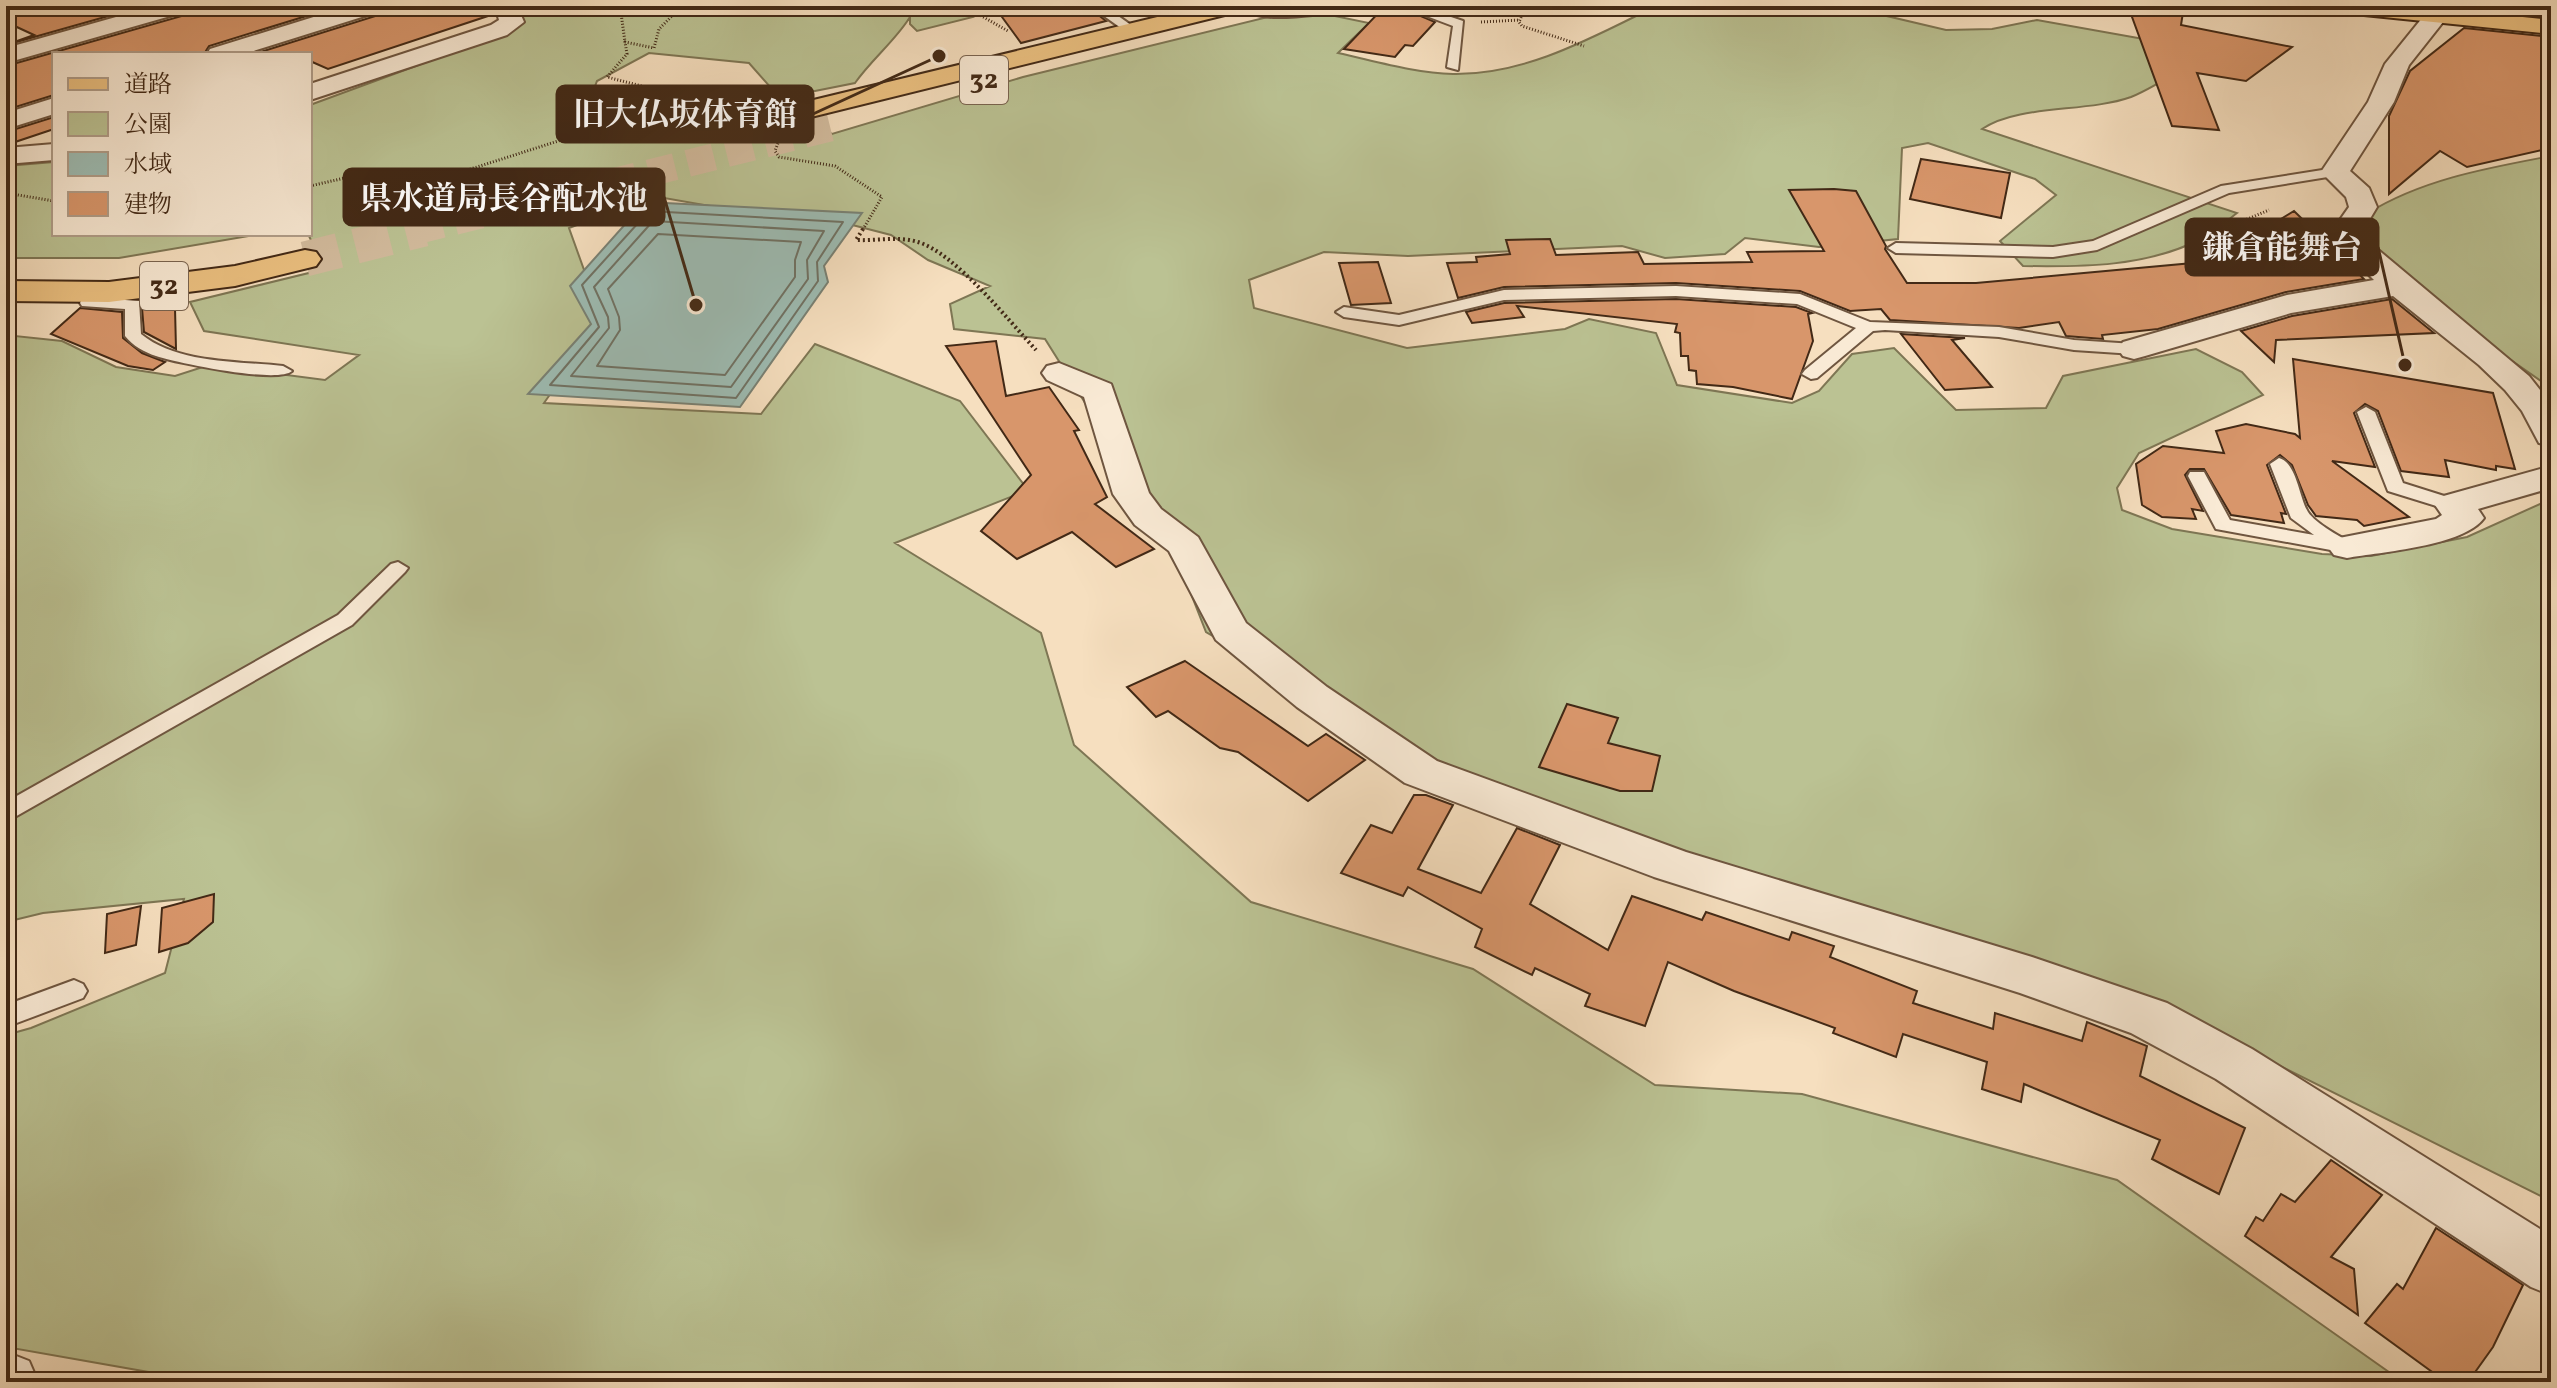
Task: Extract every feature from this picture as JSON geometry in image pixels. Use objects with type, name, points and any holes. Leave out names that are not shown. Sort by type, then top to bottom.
[{"type":"main road","name":"32","points":[[811,109],[1233,6]]},
{"type":"main road","points":[[2344,6],[2551,27]]},
{"type":"main road","name":"32","points":[[834,127],[921,102],[1132,30]]},
{"type":"main road","name":"32","points":[[300,249],[183,284],[93,292],[14,291],[176,266],[300,249]]},
{"type":"street","points":[[233,47],[373,6]]},
{"type":"street","points":[[316,86],[499,30],[512,22],[506,6]]},
{"type":"street","points":[[1252,6],[1260,10],[1336,6]]},
{"type":"street","points":[[6,56],[171,11]]},
{"type":"street","points":[[2435,17],[2397,64],[2381,102],[2335,172],[2359,194],[2363,207],[2350,227],[2349,240],[2396,286],[2518,382],[2545,419],[2551,436]]},
{"type":"street","points":[[6,121],[52,107]]},
{"type":"street","points":[[6,156],[52,152]]},
{"type":"street","points":[[2134,349],[2287,304],[2396,286]]},
{"type":"street","points":[[1059,373],[1099,391],[1131,494],[1148,517],[1185,545],[1230,631],[1312,697],[1421,772],[1671,865],[2032,977],[2149,1018],[2234,1064],[2551,1268]]},
{"type":"street","points":[[2347,547],[2447,528],[2465,518],[2453,505],[2551,477]]},
{"type":"lane","points":[[1096,6],[1132,30]]},
{"type":"lane","points":[[1406,6],[1459,24],[1453,67]]},
{"type":"lane","points":[[1896,248],[2053,252],[2097,245],[2226,189],[2335,172]]},
{"type":"lane","points":[[1344,312],[1399,320],[1504,295],[1676,291],[1800,299],[1868,327],[1885,325],[1999,332],[2095,348],[2134,349]]},
{"type":"lane","points":[[93,292],[88,303],[133,304],[133,336],[152,349],[173,355],[283,371]]},
{"type":"lane","points":[[1811,374],[1868,327]]},
{"type":"lane","points":[[2366,412],[2395,487],[2453,505]]},
{"type":"lane","points":[[2279,464],[2301,518],[2347,547]]},
{"type":"lane","points":[[2197,476],[2223,525],[2347,547]]},
{"type":"lane","points":[[6,813],[345,620],[398,568]]},
{"type":"lane","points":[[6,1016],[74,991]]},
{"type":"path","points":[[620,6],[627,54],[607,77],[645,87],[657,97],[658,109]]},
{"type":"path","points":[[625,42],[654,48],[659,29],[682,6]]},
{"type":"path","points":[[1526,6],[1520,20],[1522,26],[1584,46]]},
{"type":"path","points":[[978,14],[989,21]]},
{"type":"path","points":[[1459,24],[1520,20]]},
{"type":"path","points":[[312,186],[349,177],[452,175],[658,109],[673,112],[696,106],[701,111],[722,105],[756,105],[784,99]]},
{"type":"path","points":[[756,105],[748,110],[748,116],[775,128],[781,135],[775,151],[779,157],[835,166],[882,197],[856,240],[921,242],[943,257],[997,306],[1059,373]]},
{"type":"path","points":[[6,193],[52,201]]},
{"type":"green space","points":[[516,6],[978,6],[968,11],[973,17],[917,31],[910,24],[910,17],[855,83],[780,98],[749,63],[649,53],[597,81],[588,105],[664,115],[794,106],[832,134],[1023,77],[1301,9],[1369,23],[1338,53],[1410,69],[1453,74],[1502,69],[1548,56],[1638,15],[1636,6],[1878,6],[1874,13],[1946,30],[1992,29],[2037,20],[2211,51],[2131,97],[2015,116],[1982,129],[2237,213],[2206,237],[2158,255],[2091,265],[2023,266],[2000,241],[2056,195],[2035,179],[1928,143],[1902,148],[1898,239],[1819,247],[1745,238],[1725,254],[1665,258],[1622,246],[1408,256],[1324,252],[1249,280],[1254,308],[1407,348],[1565,329],[1589,319],[1656,333],[1677,385],[1792,403],[1819,391],[1852,354],[1894,348],[1956,410],[2046,408],[2063,376],[2196,349],[2242,372],[2263,395],[2139,453],[2117,488],[2122,510],[2172,529],[2322,554],[2371,556],[2467,537],[2551,499],[2551,1201],[2244,1048],[1423,759],[1206,632],[1168,535],[1045,339],[954,329],[950,304],[990,286],[928,260],[891,235],[833,220],[778,218],[653,196],[569,228],[602,320],[544,403],[761,414],[815,344],[960,401],[1028,490],[895,543],[1041,633],[1074,745],[1251,902],[1473,969],[1655,1085],[1802,1094],[2117,1180],[2403,1382],[189,1382],[188,1379],[6,1347],[6,1035],[31,1028],[165,973],[184,899],[43,913],[6,922],[6,335],[62,341],[116,367],[175,376],[209,365],[325,380],[359,355],[204,331],[190,302],[325,269],[309,236],[312,236],[312,104],[492,38]]},
{"type":"green space","points":[[2551,156],[2551,388],[2419,296],[2364,245],[2368,213],[2389,201],[2456,176]]},
{"type":"green space","points":[[52,162],[52,236],[248,236],[119,258],[6,258],[6,166]]},
{"type":"water","points":[[645,202],[862,213],[824,266],[828,282],[740,407],[528,394],[591,324],[570,286]]},
{"type":"building","points":[[6,6],[144,6],[6,45],[34,35],[6,22]]},
{"type":"building","points":[[194,6],[339,6],[209,46],[205,52],[55,52],[189,14]]},
{"type":"building","points":[[387,6],[492,6],[494,14],[328,69],[312,62],[312,52],[260,52],[382,14]]},
{"type":"building","points":[[994,6],[1087,6],[1106,21],[1021,43]]},
{"type":"building","points":[[1385,6],[1397,6],[1435,22],[1413,46],[1405,45],[1395,57],[1344,49]]},
{"type":"building","points":[[2128,6],[2184,6],[2181,25],[2292,47],[2246,81],[2197,73],[2219,130],[2172,126]]},
{"type":"building","points":[[2493,6],[2551,6],[2551,17],[2487,10]]},
{"type":"building","points":[[2464,28],[2551,37],[2551,148],[2467,167],[2440,151],[2389,194],[2389,116],[2410,71]]},
{"type":"building","points":[[52,53],[52,96],[6,110],[6,66]]},
{"type":"building","points":[[52,118],[52,130],[6,145],[6,132]]},
{"type":"building","points":[[1921,159],[2010,173],[2001,218],[1910,199]]},
{"type":"building","points":[[1789,190],[1856,191],[1885,249],[1907,283],[1976,283],[2258,257],[2259,243],[2250,238],[2294,211],[2364,279],[2286,292],[2158,329],[2102,335],[2103,339],[2066,336],[2059,322],[2019,328],[1890,320],[1881,309],[1850,311],[1800,291],[1676,283],[1504,287],[1458,298],[1447,263],[1477,262],[1476,257],[1510,254],[1506,240],[1550,239],[1556,255],[1638,252],[1644,264],[1752,262],[1747,252],[1824,251]]},
{"type":"building","points":[[1378,262],[1391,303],[1351,305],[1339,263]]},
{"type":"building","points":[[1676,299],[1796,307],[1812,313],[1808,314],[1813,341],[1792,399],[1733,387],[1697,384],[1696,371],[1689,370],[1688,356],[1681,356],[1680,333],[1675,332],[1677,324],[1517,306],[1524,317],[1472,323],[1466,312],[1504,303]]},
{"type":"building","points":[[2392,299],[2434,333],[2276,340],[2274,362],[2241,331],[2292,316]]},
{"type":"building","points":[[80,308],[122,312],[123,338],[142,353],[165,362],[153,370],[128,366],[51,334]]},
{"type":"building","points":[[142,308],[175,308],[176,349],[144,332]]},
{"type":"building","points":[[1901,334],[1965,338],[1952,340],[1992,387],[1945,390]]},
{"type":"building","points":[[996,341],[1006,396],[1049,387],[1079,430],[1074,431],[1107,497],[1095,504],[1154,549],[1116,567],[1072,532],[1017,559],[981,531],[1031,475],[946,346]]},
{"type":"building","points":[[2293,359],[2493,393],[2515,469],[2496,466],[2496,470],[2445,460],[2449,477],[2401,471],[2378,411],[2365,404],[2354,413],[2375,467],[2332,461],[2409,517],[2364,526],[2357,520],[2316,516],[2308,505],[2292,465],[2280,455],[2267,465],[2286,514],[2281,513],[2284,523],[2231,515],[2204,469],[2190,469],[2185,475],[2203,511],[2192,509],[2196,519],[2162,517],[2142,505],[2136,464],[2163,446],[2224,453],[2216,431],[2246,424],[2295,434],[2300,438]]},
{"type":"building","points":[[1185,661],[1308,746],[1326,734],[1365,760],[1308,801],[1238,752],[1220,748],[1168,711],[1156,717],[1127,687]]},
{"type":"building","points":[[1567,704],[1618,718],[1608,743],[1660,756],[1652,791],[1620,791],[1539,767]]},
{"type":"building","points":[[1414,795],[1426,795],[1453,805],[1418,869],[1481,893],[1517,828],[1560,845],[1530,904],[1608,950],[1632,896],[1702,920],[1706,912],[1789,940],[1792,932],[1834,946],[1830,957],[1917,991],[1913,1003],[1993,1029],[1995,1013],[2082,1041],[2087,1022],[2147,1046],[2140,1076],[2245,1128],[2219,1194],[2152,1159],[2160,1140],[2024,1084],[2021,1102],[1982,1089],[1987,1062],[1903,1034],[1896,1057],[1833,1033],[1835,1028],[1734,991],[1668,962],[1645,1026],[1585,1006],[1590,994],[1535,968],[1532,975],[1475,947],[1482,929],[1408,887],[1403,896],[1341,873],[1371,825],[1392,833]]},
{"type":"building","points":[[214,894],[213,922],[188,943],[159,952],[162,908]]},
{"type":"building","points":[[141,906],[136,945],[105,953],[107,914]]},
{"type":"building","points":[[2331,1160],[2382,1195],[2331,1257],[2354,1269],[2358,1315],[2245,1236],[2256,1217],[2263,1221],[2281,1194],[2295,1202]]},
{"type":"building","points":[[2436,1228],[2523,1285],[2493,1347],[2468,1382],[2446,1382],[2365,1323],[2397,1284],[2403,1289]]},
{"type":"tunnel","points":[[421,230],[834,127]]},
{"type":"tunnel","points":[[305,259],[421,230]]},
{"type":"tunnel","points":[[416,231],[421,230]]},
{"type":"place","name":"旧大仏坂体育館","points":[[939,56]]},
{"type":"place","name":"県水道局長谷配水池","points":[[696,305]]},
{"type":"place","name":"鎌倉能舞台","points":[[2405,365]]}]
